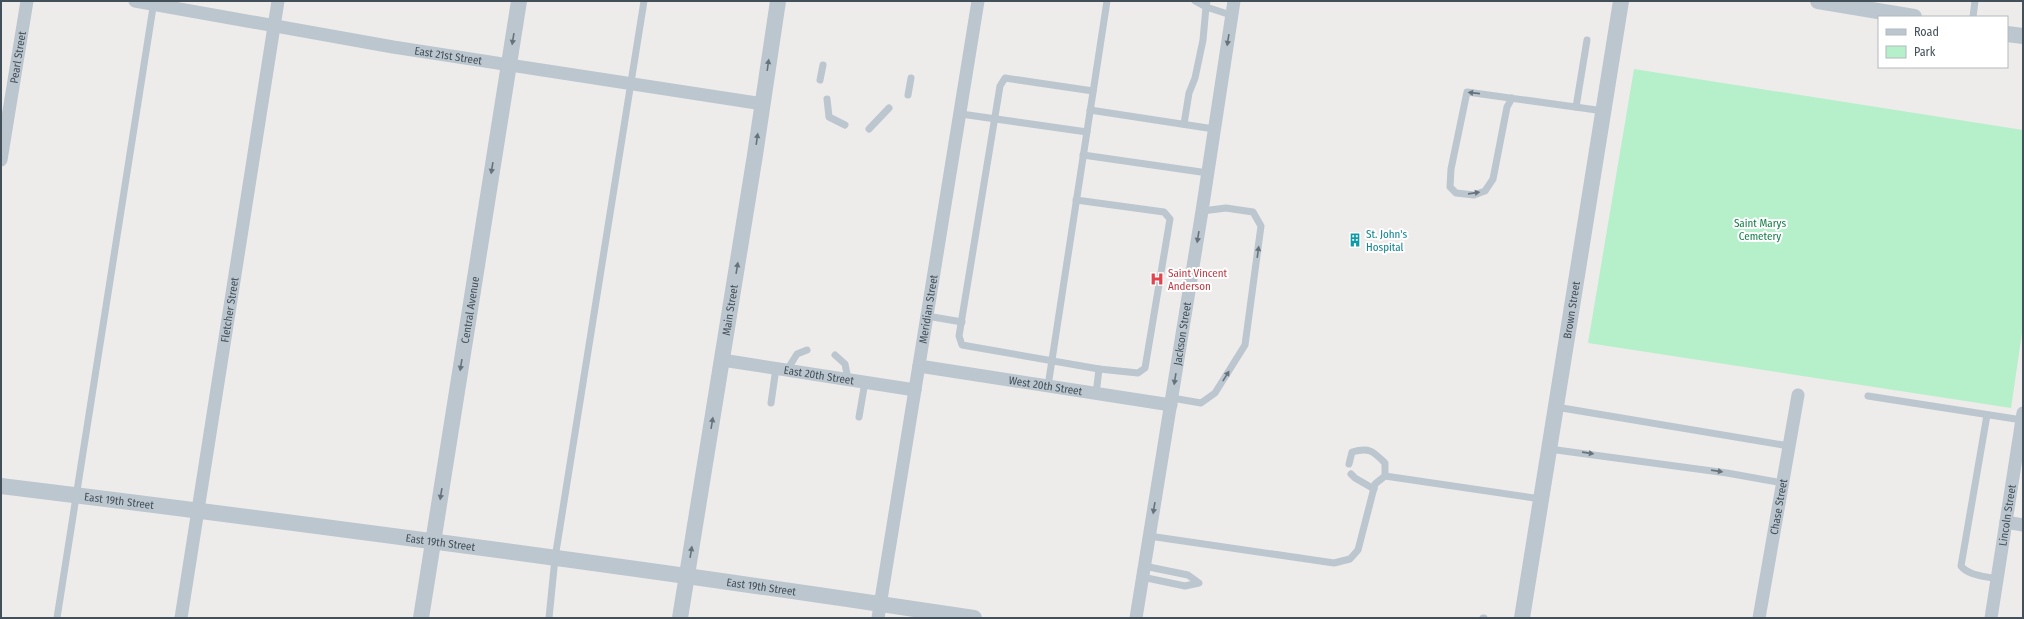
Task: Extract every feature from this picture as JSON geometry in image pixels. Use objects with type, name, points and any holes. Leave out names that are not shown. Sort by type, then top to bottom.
[{"type":"street","name":"Pearl Street","points":[[1,160],[27,1]]},
{"type":"street","name":"East 21st Street","points":[[135,1],[154,3],[393,47],[763,104]]},
{"type":"street","name":"Fletcher Street","points":[[181,618],[278,1]]},
{"type":"street","name":"Central Avenue","points":[[422,618],[519,1]]},
{"type":"street","name":"Main Street","points":[[680,618],[763,104],[778,1]]},
{"type":"street","name":"Meridian Street","points":[[879,611],[961,114],[978,1]]},
{"type":"street","name":"Jackson Street","points":[[1136,618],[1202,211],[1234,1]]},
{"type":"street","name":"Brown Street","points":[[1522,618],[1621,1]]},
{"type":"street","points":[[1818,1],[1857,4],[1910,16]]},
{"type":"street","points":[[2008,34],[2023,36]]},
{"type":"street","name":"East 20th Street","points":[[722,360],[915,390]]},
{"type":"street","name":"West 20th Street","points":[[919,366],[1096,394],[1171,402]]},
{"type":"street","name":"Chase Street","points":[[1759,618],[1798,395]]},
{"type":"street","name":"Lincoln Street","points":[[1991,618],[2022,417]]},
{"type":"street","name":"East 19th Street","points":[[1,486],[197,510],[687,576],[879,611],[974,618]]},
{"type":"street","points":[[2006,522],[2023,525]]},
{"type":"lane","points":[[549,618],[555,558],[644,1]]},
{"type":"lane","points":[[1048,386],[1107,1]]},
{"type":"lane","points":[[1195,1],[1207,4],[1232,15]]},
{"type":"lane","points":[[1973,16],[1975,1]]},
{"type":"lane","points":[[57,618],[75,496],[154,3]]},
{"type":"lane","points":[[1184,124],[1189,93],[1196,78],[1203,40],[1207,4]]},
{"type":"lane","points":[[1576,107],[1587,40]]},
{"type":"lane","points":[[820,80],[822,65]]},
{"type":"lane","points":[[908,96],[911,78]]},
{"type":"lane","points":[[1076,200],[1164,212],[1170,219],[1145,368],[1138,374],[1099,369],[962,345],[960,336],[1000,86],[1005,78],[1093,91]]},
{"type":"lane","points":[[1512,98],[1507,107],[1493,179],[1485,191],[1474,195],[1456,193],[1450,187],[1450,169],[1467,92],[1512,98],[1604,111]]},
{"type":"lane","points":[[827,99],[829,117],[845,125]]},
{"type":"lane","points":[[869,129],[889,108]]},
{"type":"lane","points":[[1090,110],[1214,129]]},
{"type":"lane","points":[[961,114],[1087,132]]},
{"type":"lane","points":[[1083,155],[1208,173]]},
{"type":"lane","points":[[1171,402],[1201,403],[1215,393],[1245,345],[1261,226],[1253,212],[1226,208],[1202,211]]},
{"type":"lane","points":[[928,316],[962,322]]},
{"type":"lane","points":[[770,403],[782,369],[797,354],[807,350]]},
{"type":"lane","points":[[835,355],[845,364],[848,379]]},
{"type":"lane","points":[[1096,394],[1099,369]]},
{"type":"lane","points":[[859,417],[865,382]]},
{"type":"lane","points":[[1868,396],[1987,415],[2022,417]]},
{"type":"lane","points":[[1556,407],[1789,446]]},
{"type":"lane","points":[[1987,415],[1961,566],[1965,571],[1997,578]]},
{"type":"lane","points":[[1349,464],[1352,452],[1364,449],[1375,453],[1385,464],[1385,476]]},
{"type":"lane","points":[[1549,449],[1727,473],[1782,483]]},
{"type":"lane","points":[[1351,474],[1374,489]]},
{"type":"lane","points":[[1149,536],[1334,563],[1350,559],[1358,550],[1375,484],[1385,476],[1541,499]]},
{"type":"lane","points":[[1143,572],[1188,575],[1199,583],[1185,586],[1143,572]]},
{"type":"green space","name":"Saint Marys Cemetery","points":[[1634,69],[2023,130],[2023,326],[2011,408],[1588,343]]},
{"type":"place","name":"St. John's Hospital","points":[[1355,240]]},
{"type":"place","name":"Saint Vincent Anderson","points":[[1157,279]]}]
